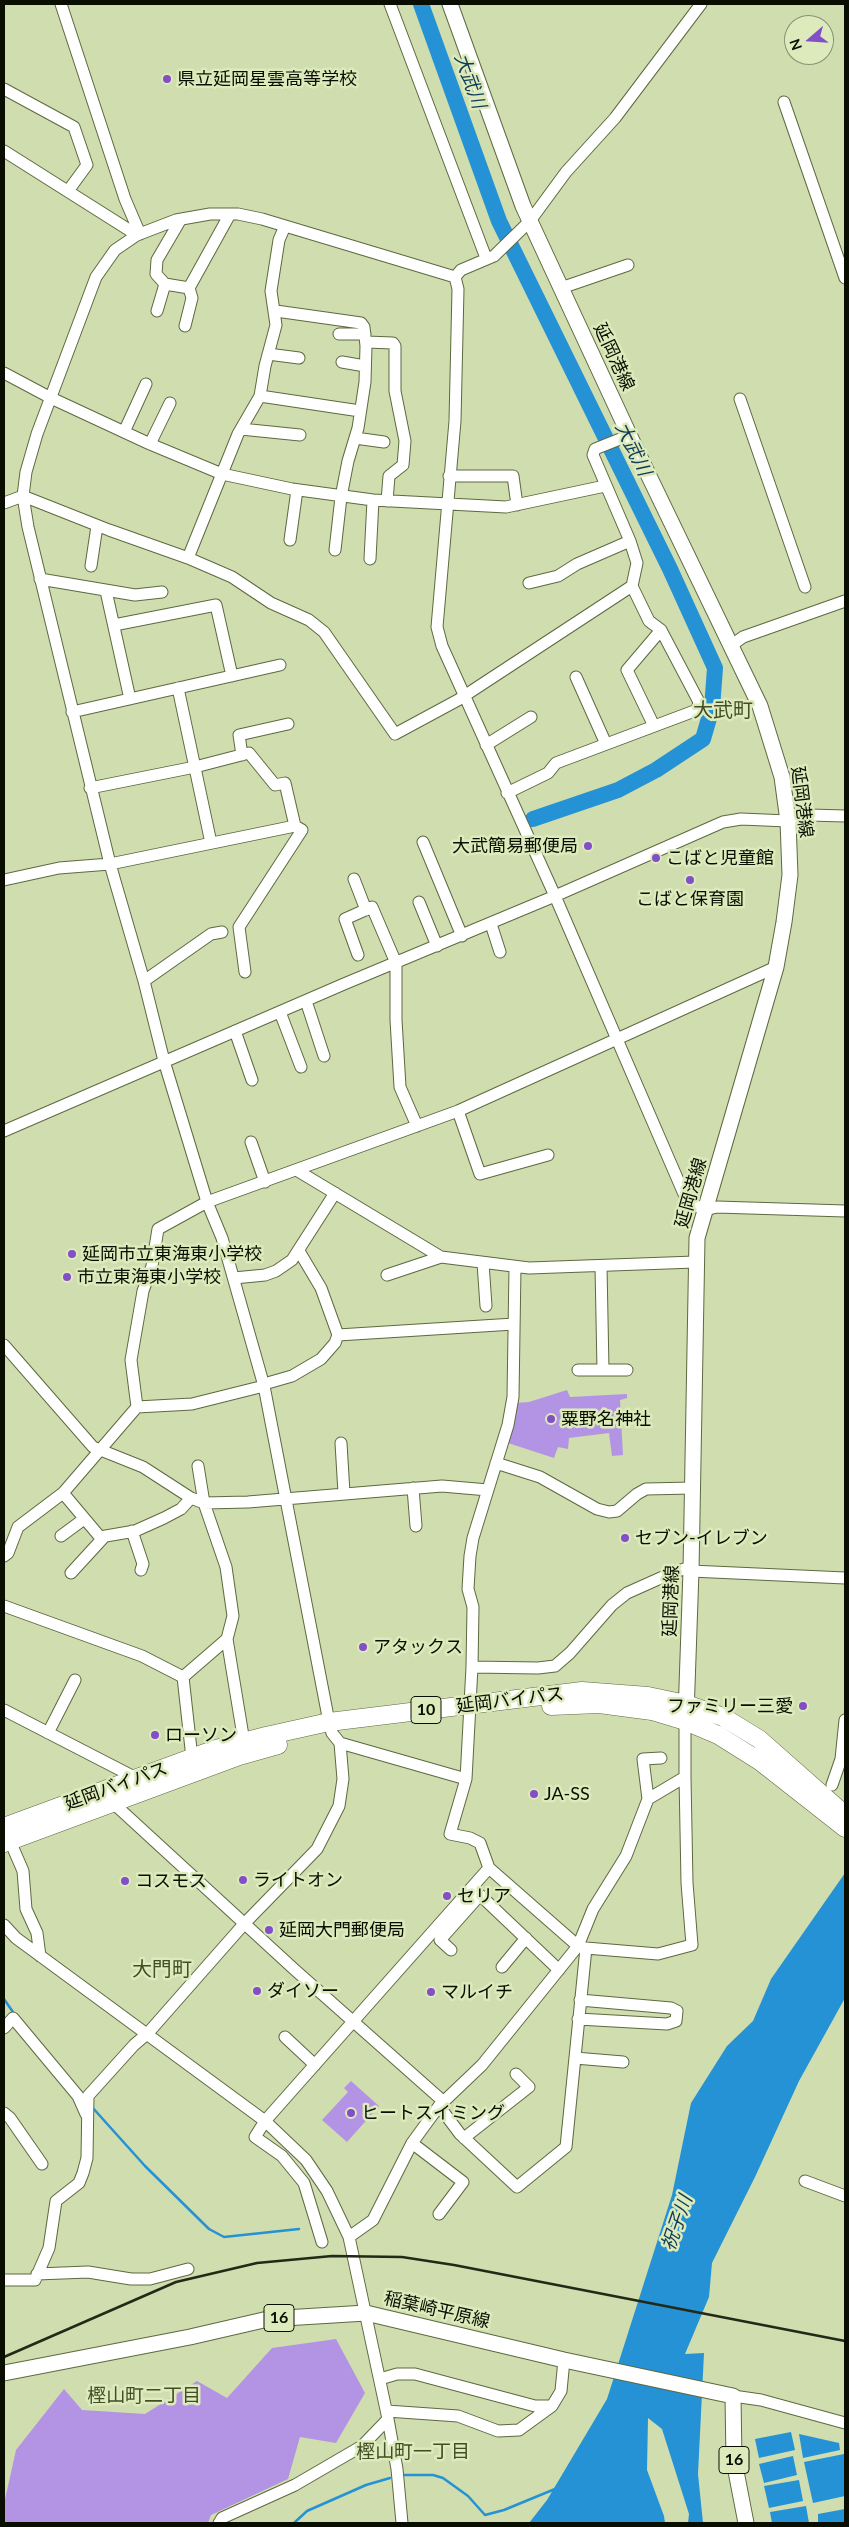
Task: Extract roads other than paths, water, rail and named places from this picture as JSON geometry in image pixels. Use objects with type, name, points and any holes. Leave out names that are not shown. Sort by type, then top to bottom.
[{"type":"highway","name":"延岡バイパス","points":[[5,1837],[136,1778],[244,1742],[334,1733],[470,1711],[560,1704],[599,1704],[652,1711],[686,1713],[740,1749],[825,1800],[845,1815]]},
{"type":"highway","name":"延岡バイパス","points":[[5,1837],[112,1802],[240,1756],[334,1733]]},
{"type":"highway","name":"延岡バイパス","points":[[825,1800],[845,1828]]},
{"type":"main road","name":"延岡港線","points":[[450,4],[527,223],[561,288],[732,645],[771,735],[782,777],[788,821],[790,875],[776,967],[696,1238],[691,1569],[686,1713]]},
{"type":"main road","name":"稲葉崎平原線","points":[[4,2373],[190,2337],[268,2319],[366,2313],[559,2359],[733,2396]]},
{"type":"main road","name":"16","points":[[733,2396],[734,2461],[746,2523]]},
{"type":"street","points":[[61,4],[138,234]]},
{"type":"street","points":[[390,4],[490,257]]},
{"type":"street","points":[[701,4],[631,98],[566,172],[527,223],[490,257],[461,270],[456,277],[458,289],[455,421],[437,627],[442,646],[555,896],[687,1201],[705,1210],[717,1207],[845,1211]]},
{"type":"street","points":[[4,89],[74,127],[87,165],[68,191]]},
{"type":"street","points":[[784,102],[845,278]]},
{"type":"street","points":[[4,151],[138,234]]},
{"type":"street","points":[[4,2280],[35,2280],[49,2248],[56,2201],[78,2183],[83,2173],[87,2158],[88,2096],[134,2045],[148,2033],[244,1924],[316,1848],[339,1806],[343,1779],[264,1385],[234,1278],[207,1202],[164,1061],[144,981],[90,788],[40,579],[23,496],[26,472],[96,277],[115,250],[138,234],[181,219],[210,214],[230,214],[262,219],[456,277]]},
{"type":"street","points":[[185,326],[192,298],[189,288],[230,214]]},
{"type":"street","points":[[181,219],[157,260],[156,274],[166,284],[189,288]]},
{"type":"street","points":[[188,558],[241,429],[260,396],[276,325],[276,311],[271,291],[279,240],[285,226]]},
{"type":"street","points":[[561,288],[628,265]]},
{"type":"street","points":[[157,311],[166,284]]},
{"type":"street","points":[[276,311],[360,323],[365,338],[365,366],[360,411],[341,497],[335,550]]},
{"type":"street","points":[[339,334],[393,343],[395,346],[395,391],[405,441],[403,466],[389,476],[387,500]]},
{"type":"street","points":[[268,354],[300,358]]},
{"type":"street","points":[[342,362],[365,366]]},
{"type":"street","points":[[4,373],[51,398],[124,432],[222,474],[297,490],[373,500],[506,507],[605,486]]},
{"type":"street","points":[[124,432],[146,384]]},
{"type":"street","points":[[260,396],[360,411]]},
{"type":"street","points":[[740,399],[805,587]]},
{"type":"street","points":[[150,444],[170,403]]},
{"type":"street","points":[[241,429],[300,435]]},
{"type":"street","points":[[507,793],[548,773],[556,763],[697,710],[699,702],[661,630],[649,620],[632,586],[637,563],[630,541],[593,455],[595,449],[630,435]]},
{"type":"street","points":[[355,438],[384,442]]},
{"type":"street","points":[[449,476],[513,476],[517,505]]},
{"type":"street","points":[[290,540],[297,490]]},
{"type":"street","points":[[4,503],[23,496],[97,526],[188,558],[232,577],[271,603],[308,620],[324,632],[395,734],[464,696],[632,586]]},
{"type":"street","points":[[370,559],[373,500]]},
{"type":"street","points":[[91,566],[97,526]]},
{"type":"street","points":[[529,582],[558,576],[577,564],[630,541]]},
{"type":"street","points":[[40,579],[135,595],[162,592]]},
{"type":"street","points":[[106,591],[130,699]]},
{"type":"street","points":[[732,645],[743,637],[845,601]]},
{"type":"street","points":[[114,625],[216,605],[232,676]]},
{"type":"street","points":[[654,726],[627,670],[661,630]]},
{"type":"street","points":[[72,712],[280,665]]},
{"type":"street","points":[[576,677],[606,744]]},
{"type":"street","points":[[178,688],[211,843]]},
{"type":"street","points":[[486,745],[531,717]]},
{"type":"street","points":[[242,755],[239,735],[288,724]]},
{"type":"street","points":[[90,788],[195,767],[249,753],[275,785],[285,783],[295,826]]},
{"type":"street","points":[[4,1131],[164,1061],[491,924],[722,822],[741,819],[788,821],[809,815],[845,816]]},
{"type":"street","points":[[4,880],[60,868],[110,864],[295,826],[302,830],[239,927],[246,972]]},
{"type":"street","points":[[423,842],[462,936]]},
{"type":"street","points":[[354,879],[366,910]]},
{"type":"street","points":[[419,902],[437,946]]},
{"type":"street","points":[[358,955],[345,919],[372,907],[396,963],[396,1020],[400,1087],[417,1126]]},
{"type":"street","points":[[491,924],[500,952]]},
{"type":"street","points":[[144,981],[211,934],[222,932]]},
{"type":"street","points":[[4,1556],[8,1553],[18,1527],[63,1493],[136,1406],[131,1360],[143,1291],[152,1266],[158,1229],[207,1202],[458,1111],[776,967]]},
{"type":"street","points":[[306,1001],[324,1056]]},
{"type":"street","points":[[280,1012],[301,1067]]},
{"type":"street","points":[[235,1031],[252,1080]]},
{"type":"street","points":[[458,1111],[480,1174],[548,1155]]},
{"type":"street","points":[[251,1142],[265,1182]]},
{"type":"street","points":[[298,1170],[441,1257],[515,1267],[695,1262]]},
{"type":"street","points":[[234,1278],[255,1278],[276,1271],[292,1260],[335,1193]]},
{"type":"street","points":[[136,1406],[192,1404],[292,1376],[322,1359],[338,1335],[321,1288],[299,1251]]},
{"type":"street","points":[[387,1275],[441,1257]]},
{"type":"street","points":[[483,1263],[486,1306]]},
{"type":"street","points":[[601,1266],[603,1370]]},
{"type":"street","points":[[515,1267],[513,1397],[508,1426],[473,1538],[468,1574],[468,1589],[473,1607],[466,1779],[450,1834],[470,1838],[480,1843],[490,1868],[582,1947],[658,1954],[692,1945],[687,1883],[686,1713]]},
{"type":"street","points":[[338,1335],[514,1324]]},
{"type":"street","points":[[4,1345],[93,1447],[142,1467],[191,1498],[204,1503],[248,1502],[286,1497],[442,1486],[488,1490]]},
{"type":"street","points":[[578,1370],[626,1370]]},
{"type":"street","points":[[341,1442],[344,1493]]},
{"type":"street","points":[[496,1463],[540,1477],[597,1509],[609,1512],[617,1511],[646,1489],[692,1488]]},
{"type":"street","points":[[198,1466],[204,1503],[226,1567],[233,1616],[227,1639],[244,1742]]},
{"type":"street","points":[[413,1488],[416,1526]]},
{"type":"street","points":[[63,1493],[100,1537],[132,1531],[181,1509],[191,1498]]},
{"type":"street","points":[[61,1536],[84,1518]]},
{"type":"street","points":[[132,1531],[143,1564],[141,1570]]},
{"type":"street","points":[[71,1573],[104,1537]]},
{"type":"street","points":[[472,1667],[538,1668],[555,1666],[570,1653],[612,1605],[627,1593],[674,1572],[691,1569],[845,1578]]},
{"type":"street","points":[[4,1606],[142,1656],[183,1677]]},
{"type":"street","points":[[183,1677],[227,1639]]},
{"type":"street","points":[[183,1677],[192,1758]]},
{"type":"street","points":[[48,1733],[75,1680]]},
{"type":"street","points":[[4,1710],[136,1778]]},
{"type":"street","points":[[825,1800],[841,1759],[845,1720]]},
{"type":"street","points":[[334,1733],[466,1779]]},
{"type":"street","points":[[112,1802],[442,2104],[464,2138],[517,2187],[566,2147],[580,2000],[582,1947],[593,1909],[626,1856],[648,1799],[643,1759],[661,1758]]},
{"type":"street","points":[[825,1800],[845,1769]]},
{"type":"street","points":[[648,1799],[685,1777]]},
{"type":"street","points":[[5,1837],[23,1871],[26,1908],[37,1933],[40,1956]]},
{"type":"street","points":[[322,2242],[304,2183],[282,2156],[255,2137],[265,2121],[490,1868]]},
{"type":"street","points":[[451,1950],[440,1940],[480,1895],[560,1970]]},
{"type":"street","points":[[4,1926],[16,1938],[40,1956],[148,2033],[265,2121],[306,2160],[327,2191],[349,2237],[387,2415],[397,2469],[402,2523]]},
{"type":"street","points":[[502,1967],[526,1938]]},
{"type":"street","points":[[349,2237],[373,2220],[387,2196],[412,2143],[442,2104],[482,2065],[560,1970],[582,1947]]},
{"type":"street","points":[[578,2019],[667,2024],[676,2021],[677,2011],[671,2008],[580,2000]]},
{"type":"street","points":[[4,2028],[13,2018],[78,2096],[88,2114]]},
{"type":"street","points":[[285,2037],[315,2065]]},
{"type":"street","points":[[575,2058],[623,2062]]},
{"type":"street","points":[[464,2138],[529,2088],[516,2074]]},
{"type":"street","points":[[4,2113],[10,2118],[42,2164]]},
{"type":"street","points":[[412,2143],[463,2182],[439,2214]]},
{"type":"street","points":[[805,2182],[845,2196]]},
{"type":"street","points":[[37,2274],[88,2272],[131,2279],[150,2279],[188,2269]]},
{"type":"street","points":[[387,2415],[458,2416],[498,2431],[519,2430],[552,2406],[561,2391],[559,2359]]},
{"type":"street","points":[[380,2379],[397,2374],[416,2374],[535,2406],[552,2406]]},
{"type":"street","points":[[733,2396],[761,2400],[845,2423]]},
{"type":"street","points":[[219,2523],[222,2518],[295,2485],[362,2446],[387,2415]]},
{"type":"water","name":"祝子川","points":[[845,1873],[845,1998],[799,2081],[755,2177],[712,2263],[709,2297],[685,2354],[704,2353],[698,2474],[703,2523],[688,2523],[689,2514],[662,2429],[648,2418],[647,2470],[665,2523],[529,2523],[547,2500],[607,2399],[672,2195],[691,2103],[727,2046],[753,2021],[771,1979]]},
{"type":"water","points":[[791,2432],[795,2450],[759,2458],[755,2439]]},
{"type":"water","points":[[799,2434],[839,2443],[840,2450],[803,2458]]},
{"type":"water","points":[[844,2454],[845,2496],[813,2503],[804,2462]]},
{"type":"water","points":[[793,2456],[797,2475],[764,2483],[759,2464]]},
{"type":"water","points":[[799,2480],[803,2501],[769,2508],[764,2486]]},
{"type":"water","points":[[806,2506],[809,2523],[772,2523],[770,2512]]},
{"type":"water","points":[[845,2509],[845,2523],[818,2523],[818,2514]]},
{"type":"waterway","name":"大武川","points":[[421,4],[499,221],[670,569],[715,668],[712,708],[703,739],[656,770],[618,790],[533,819]]},
{"type":"waterway","points":[[4,1999],[15,2015]]},
{"type":"waterway","points":[[92,2107],[145,2166],[209,2229],[224,2237],[299,2229]]},
{"type":"waterway","points":[[400,2475],[433,2475],[443,2478],[468,2496],[485,2515],[504,2510],[555,2489]]},
{"type":"waterway","points":[[294,2523],[307,2511],[366,2485],[390,2478]]},
{"type":"railway","points":[[4,2357],[176,2282],[257,2263],[332,2256],[402,2257],[454,2265],[845,2341]]},
{"type":"place","name":"県立延岡星雲高等学校","points":[[167,79]]},
{"type":"place","name":"大武簡易郵便局","points":[[588,846]]},
{"type":"place","name":"こばと児童館","points":[[656,858]]},
{"type":"place","name":"こばと保育園","points":[[690,880]]},
{"type":"place","name":"延岡市立東海東小学校","points":[[72,1254]]},
{"type":"place","name":"市立東海東小学校","points":[[67,1277]]},
{"type":"place","name":"粟野名神社","points":[[551,1419]]},
{"type":"place","name":"セブン-イレブン","points":[[625,1538]]},
{"type":"place","name":"アタックス","points":[[363,1647]]},
{"type":"place","name":"ファミリー三愛","points":[[803,1706]]},
{"type":"place","name":"ローソン","points":[[155,1735]]},
{"type":"place","name":"JA-SS","points":[[534,1794]]},
{"type":"place","name":"ライトオン","points":[[243,1880]]},
{"type":"place","name":"コスモス","points":[[125,1881]]},
{"type":"place","name":"セリア","points":[[447,1896]]},
{"type":"place","name":"延岡大門郵便局","points":[[269,1930]]},
{"type":"place","name":"ダイソー","points":[[257,1991]]},
{"type":"place","name":"マルイチ","points":[[431,1992]]},
{"type":"place","name":"ヒートスイミング","points":[[351,2113]]},
{"type":"district","name":"大武町","points":[[723,711]]},
{"type":"district","name":"大門町","points":[[162,1970]]},
{"type":"district","name":"樫山町二丁目","points":[[144,2396]]},
{"type":"district","name":"樫山町一丁目","points":[[413,2452]]}]
